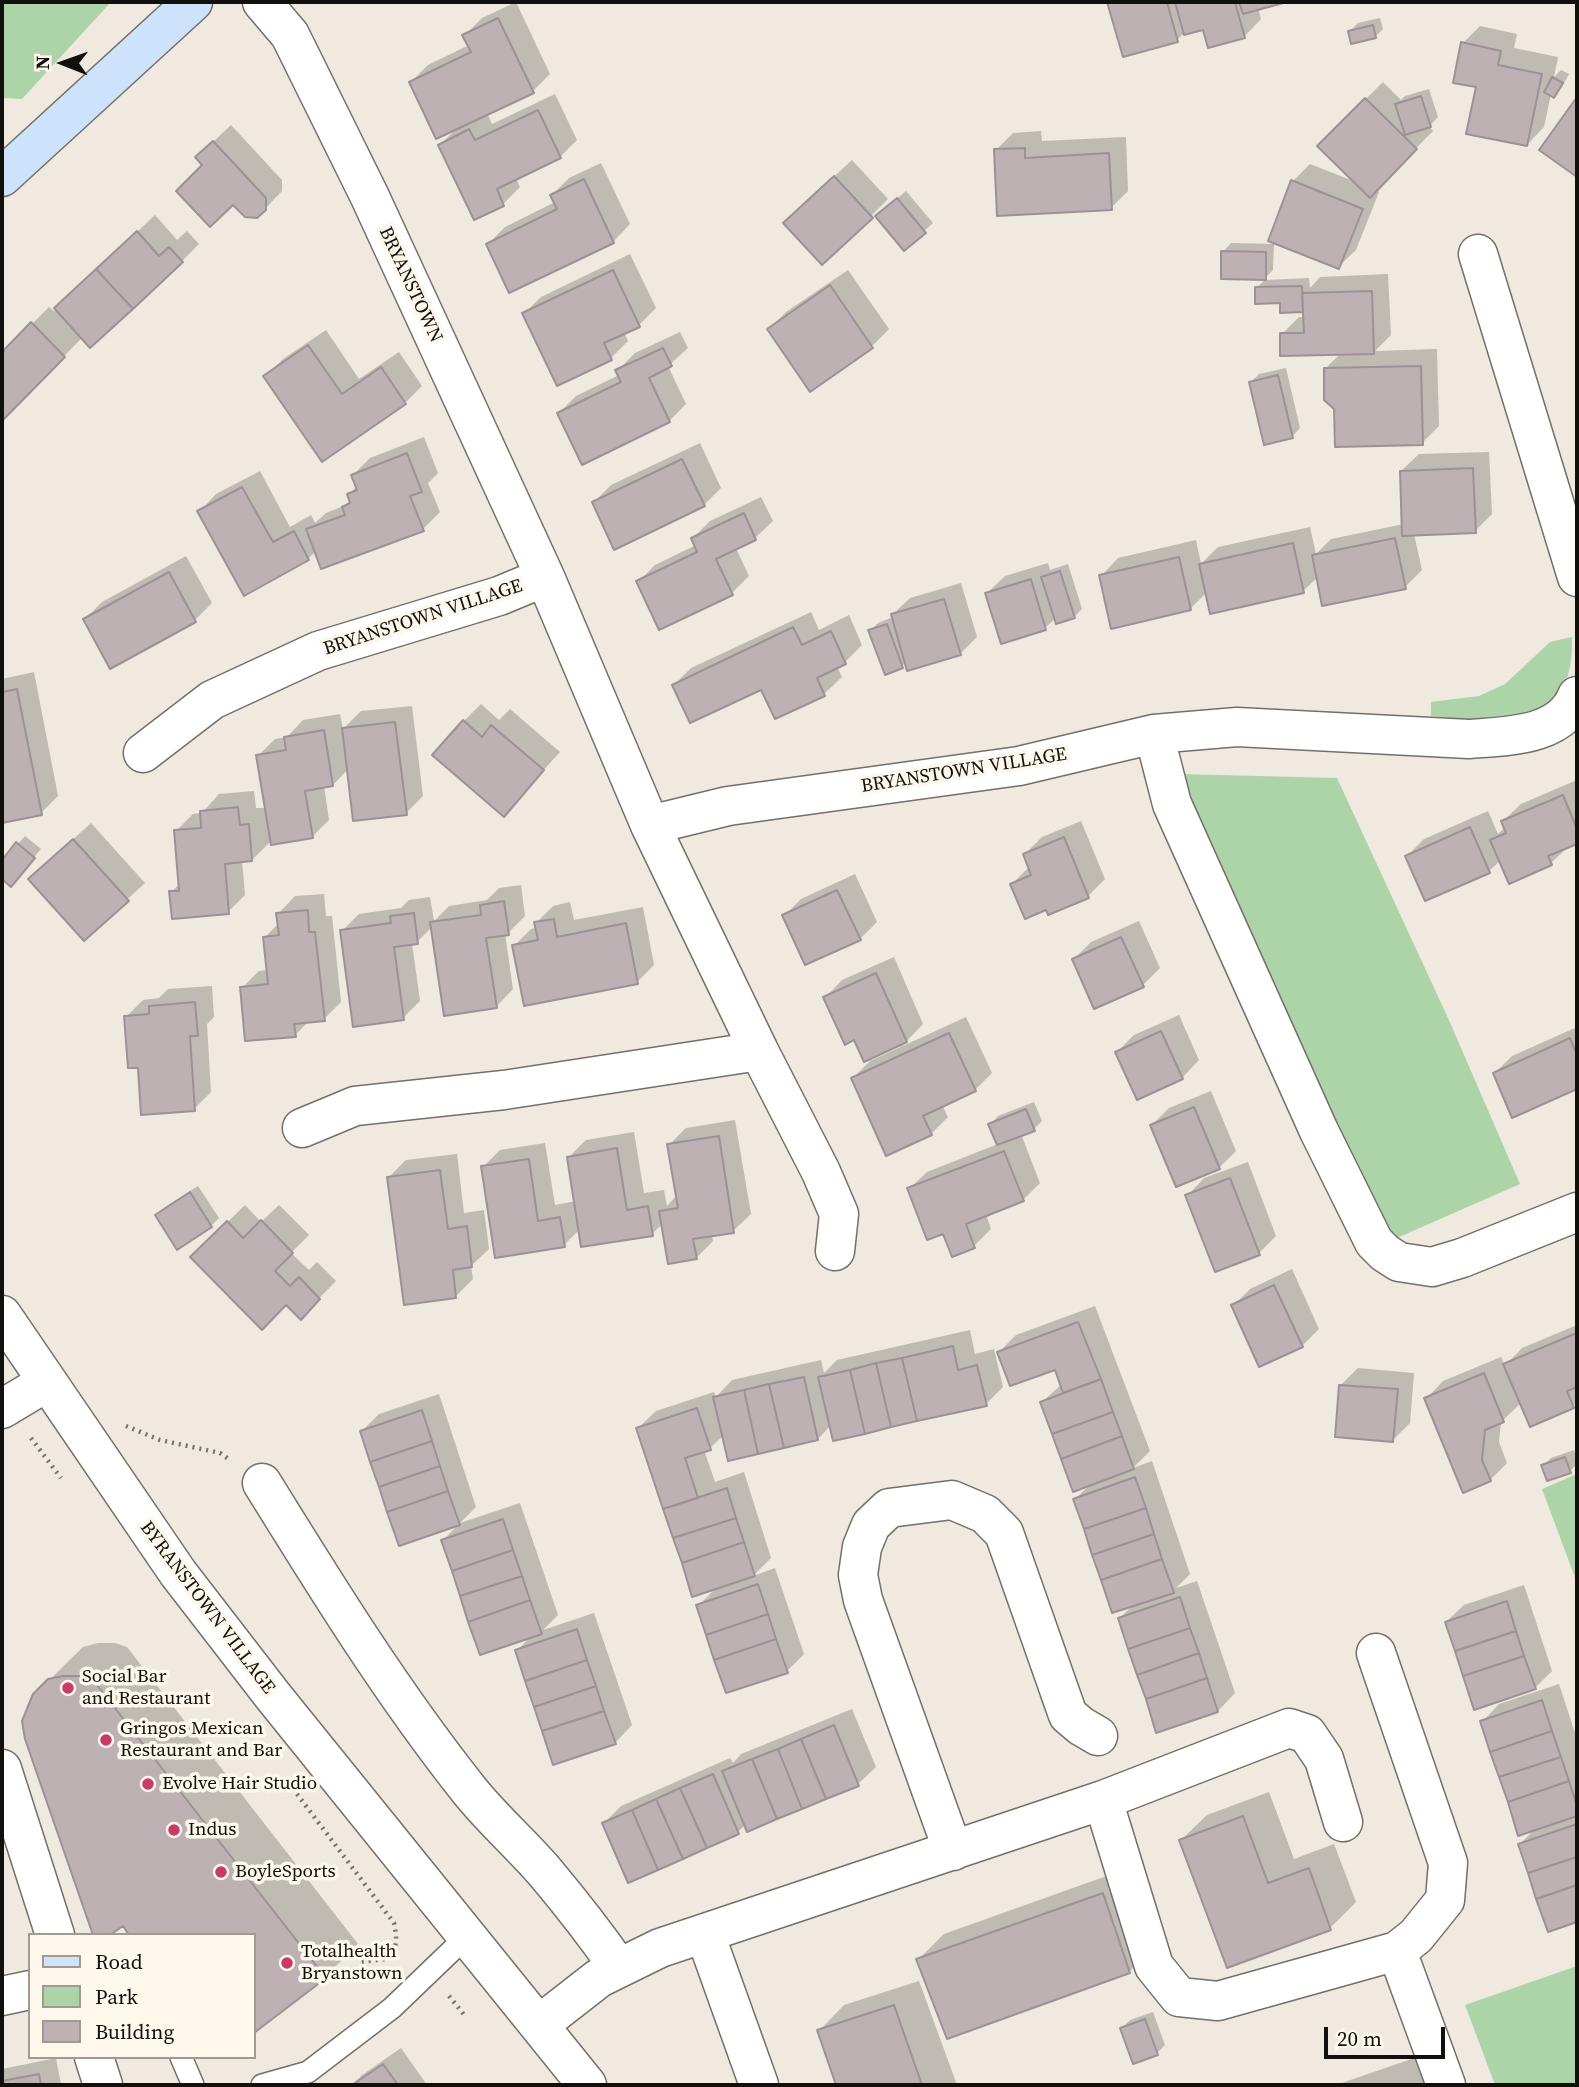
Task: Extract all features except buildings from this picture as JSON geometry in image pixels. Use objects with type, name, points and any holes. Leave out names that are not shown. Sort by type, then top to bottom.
[{"type":"main road","points":[[2,177],[193,2]]},
{"type":"street","name":"BRYANSTOWN","points":[[262,2],[290,35],[370,197],[545,577]]},
{"type":"street","points":[[1478,254],[1577,576]]},
{"type":"street","name":"BRYANSTOWN VILLAGE","points":[[143,753],[212,700],[318,651],[499,596],[545,577],[650,825],[759,1051],[821,1172],[839,1214],[835,1251]]},
{"type":"street","name":"BRYANSTOWN VILLAGE","points":[[650,825],[728,806],[1018,766],[1154,734],[1237,727],[1469,738],[1505,736],[1541,729],[1560,719],[1577,696]]},
{"type":"street","points":[[1154,734],[1172,804],[1319,1131],[1374,1242],[1399,1262],[1432,1267],[1462,1258],[1577,1212]]},
{"type":"street","points":[[302,1128],[355,1106],[504,1090],[759,1051]]},
{"type":"street","name":"BYRANSTOWN VILLAGE","points":[[2,1315],[193,1594],[587,2085]]},
{"type":"street","points":[[2,1409],[47,1382]]},
{"type":"street","points":[[262,1483],[334,1600],[394,1689],[471,1792],[544,1871],[594,1932],[619,1968]]},
{"type":"street","points":[[953,1851],[863,1600],[858,1576],[862,1546],[871,1525],[889,1508],[952,1500],[985,1514],[1004,1534],[1068,1715],[1098,1736]]},
{"type":"street","points":[[1103,1800],[1154,1966],[1179,1997],[1218,2001],[1397,1951],[1416,1936],[1445,1900],[1448,1863],[1376,1653]]},
{"type":"street","points":[[540,2024],[599,1978],[660,1948],[1103,1800],[1289,1728],[1307,1734],[1324,1759],[1343,1822]]},
{"type":"street","points":[[2,1769],[54,1933]]},
{"type":"street","points":[[705,1934],[759,2085]]},
{"type":"street","points":[[1397,1951],[1446,2085]]},
{"type":"street","points":[[2,1996],[28,1990]]},
{"type":"street","points":[[95,2059],[103,2085]]},
{"type":"lane","points":[[262,2085],[308,2072],[392,2008],[467,1936]]},
{"type":"lane","points":[[182,2059],[193,2085]]},
{"type":"path","points":[[85,1439],[112,1420],[160,1440],[220,1453],[262,1483]]},
{"type":"green space","points":[[2,2],[111,2],[22,99],[2,98]]},
{"type":"green space","points":[[1572,637],[1570,669],[1561,691],[1547,707],[1529,716],[1507,720],[1483,721],[1431,716],[1431,702],[1479,696],[1505,684],[1550,642]]},
{"type":"green space","points":[[1179,774],[1337,778],[1448,1018],[1520,1184],[1397,1238],[1392,1237],[1369,1197]]},
{"type":"green space","points":[[1577,1474],[1577,1583],[1542,1489]]},
{"type":"green space","points":[[1577,1966],[1577,2085],[1495,2085],[1465,2005]]},
{"type":"place","name":"Social Bar and Restaurant","points":[[68,1688]]},
{"type":"place","name":"Gringos Mexican Restaurant and Bar","points":[[106,1740]]},
{"type":"place","name":"Evolve Hair Studio","points":[[148,1784]]},
{"type":"place","name":"Indus","points":[[174,1830]]},
{"type":"place","name":"BoyleSports","points":[[221,1872]]},
{"type":"place","name":"Totalhealth Bryanstown","points":[[287,1963]]}]
